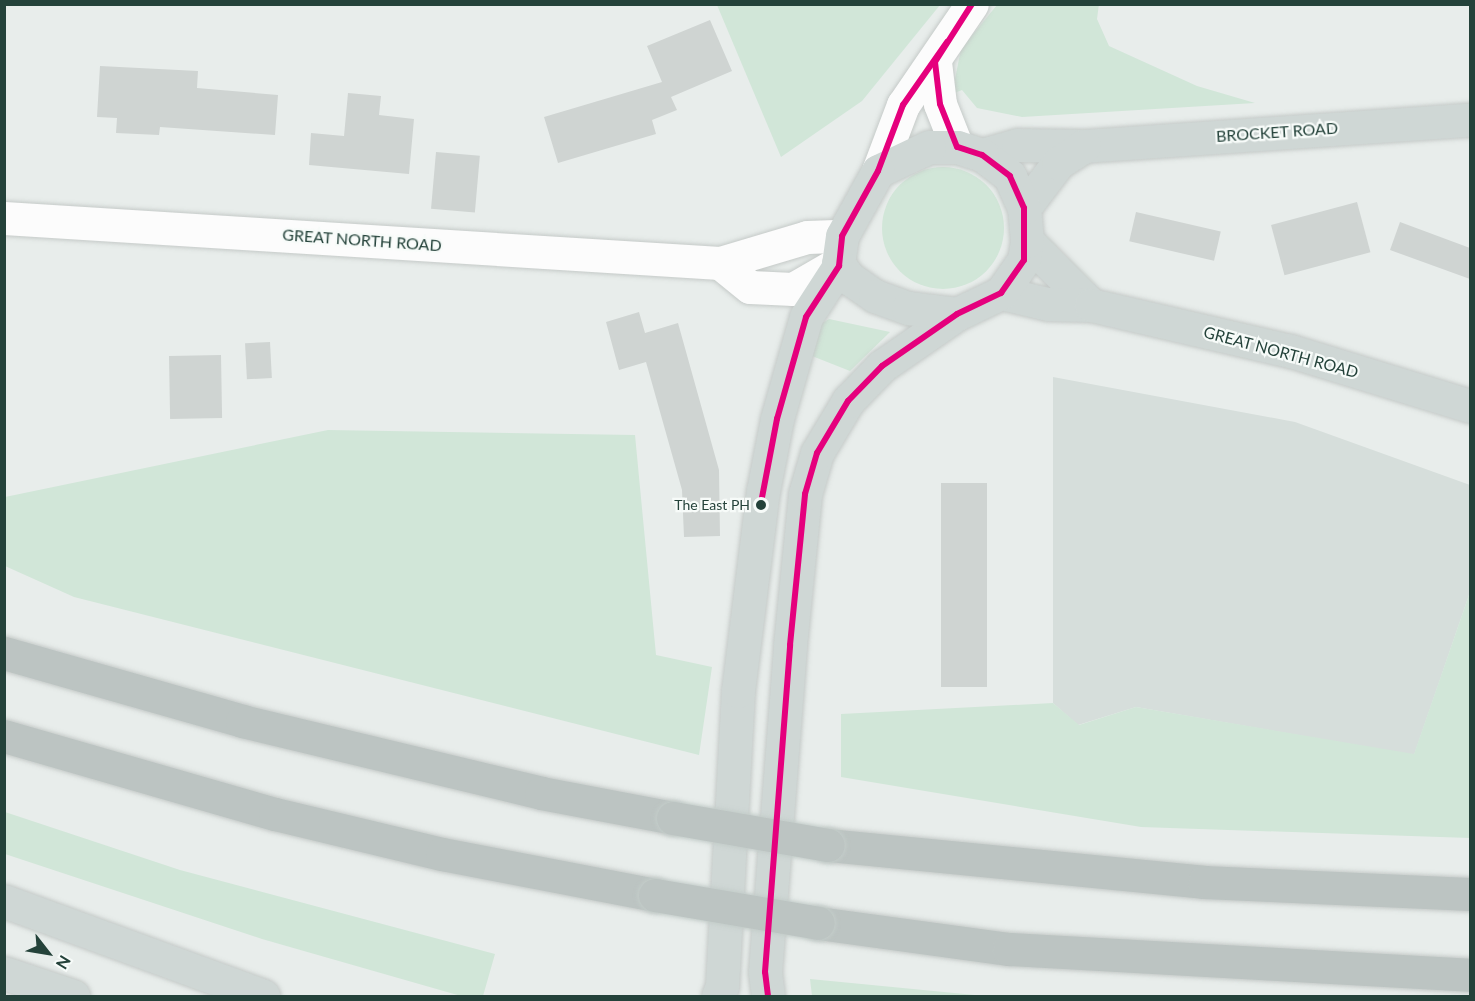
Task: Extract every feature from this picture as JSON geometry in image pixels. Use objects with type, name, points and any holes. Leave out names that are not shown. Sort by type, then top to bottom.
[{"type":"highway","points":[[4,653],[242,721],[541,793],[828,845],[1204,882],[1470,894]]},
{"type":"highway","points":[[4,736],[275,814],[442,854],[655,895],[818,923],[1009,949],[1470,975]]},
{"type":"main road","name":"BROCKET ROAD","points":[[970,151],[1018,145],[1084,146],[1470,120]]},
{"type":"main road","name":"BROCKET ROAD","points":[[1024,208],[1058,163],[1084,146]]},
{"type":"main road","points":[[718,996],[722,986],[738,691],[761,502],[777,418],[806,317],[840,255],[878,171],[929,147],[970,151],[1010,176],[1024,208],[1027,241],[1024,260],[1001,293],[957,314],[909,344],[848,401],[817,453],[805,494],[765,972],[768,996]]},
{"type":"main road","points":[[1027,241],[1091,305]]},
{"type":"main road","points":[[840,255],[875,296],[908,308],[957,314]]},
{"type":"main road","name":"GREAT NORTH ROAD","points":[[1001,293],[1048,303],[1091,305],[1291,351],[1470,406]]},
{"type":"main road","points":[[4,901],[263,996]]},
{"type":"main road","points":[[4,973],[73,996]]},
{"type":"street","points":[[878,171],[903,105],[935,62],[972,4]]},
{"type":"street","points":[[935,62],[940,104],[970,151]]},
{"type":"street","name":"GREAT NORTH ROAD","points":[[4,218],[720,263],[807,237],[840,255]]},
{"type":"street","points":[[720,263],[750,287],[793,289],[840,255]]},
{"type":"shaded area","points":[[1053,377],[1295,422],[1470,485],[1470,592],[1414,755],[1136,707],[1078,725],[1053,703]]},
{"type":"green space","points":[[1099,4],[1097,19],[1109,46],[1197,86],[1255,103],[1022,117],[977,108],[962,90],[952,94],[961,49],[997,5]]},
{"type":"green space","points":[[717,5],[940,5],[862,101],[781,157]]},
{"type":"green space","points":[[943,167],[967,171],[986,185],[1000,204],[1004,228],[1000,252],[986,271],[967,285],[943,289],[919,285],[900,271],[886,252],[882,228],[886,204],[900,185],[919,171]]},
{"type":"green space","points":[[829,319],[890,332],[850,371],[812,356],[822,323]]},
{"type":"green space","points":[[328,430],[635,435],[656,655],[712,667],[699,755],[74,597],[5,566],[5,497]]},
{"type":"green space","points":[[1470,592],[1470,838],[1141,827],[841,777],[841,714],[1053,703],[1079,725],[1136,707],[1414,754]]},
{"type":"green space","points":[[5,812],[180,870],[495,954],[483,996],[461,996],[262,939],[5,854]]},
{"type":"green space","points":[[810,979],[985,996],[812,996]]},
{"type":"building","points":[[710,20],[732,71],[671,97],[677,110],[652,120],[656,134],[558,163],[544,117],[662,82],[647,46]]},
{"type":"building","points":[[100,66],[198,71],[197,88],[278,95],[275,135],[160,127],[159,135],[116,133],[117,118],[97,117]]},
{"type":"building","points":[[348,93],[381,96],[379,115],[414,119],[409,174],[309,165],[311,133],[344,136]]},
{"type":"building","points":[[436,152],[480,156],[475,213],[431,209]]},
{"type":"building","points":[[1357,202],[1370,252],[1284,275],[1271,225]]},
{"type":"building","points":[[1136,212],[1221,232],[1214,261],[1129,241]]},
{"type":"building","points":[[1400,222],[1470,248],[1470,279],[1390,250]]},
{"type":"building","points":[[639,312],[645,333],[678,323],[719,470],[720,536],[684,537],[682,490],[646,362],[619,370],[606,322]]},
{"type":"building","points":[[270,342],[272,378],[247,379],[245,343]]},
{"type":"building","points":[[221,355],[222,418],[170,419],[169,356]]},
{"type":"building","points":[[941,483],[987,483],[987,687],[941,687]]},
{"type":"transit line","points":[[768,996],[765,972],[790,645],[805,494],[817,453],[848,401],[882,366],[957,314],[1001,293],[1024,260],[1024,208],[1010,176],[982,155],[957,147],[940,104],[935,62],[972,4]]},
{"type":"transit line","points":[[760,508],[777,419],[806,317],[839,266],[842,236],[878,171],[903,105],[947,42]]},
{"type":"place","name":"The East PH","points":[[761,505]]}]
